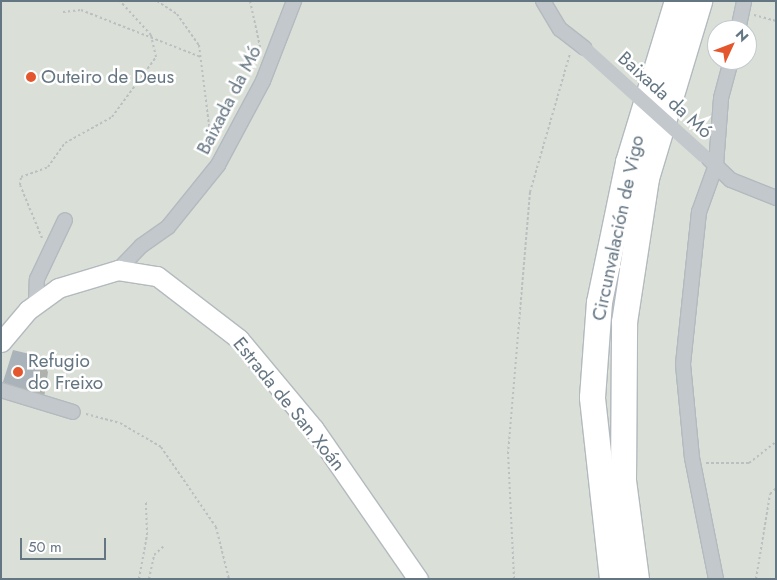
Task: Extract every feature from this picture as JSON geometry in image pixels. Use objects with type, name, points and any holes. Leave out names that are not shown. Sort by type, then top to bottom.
[{"type":"highway","name":"Circunvalación de Vigo","points":[[612,579],[592,397],[599,302],[628,162],[676,1]]},
{"type":"highway","name":"Circunvalación de Vigo","points":[[636,579],[623,480],[624,322],[646,178],[699,1]]},
{"type":"street","name":"Baixada da Mó","points":[[118,270],[141,246],[168,227],[218,165],[269,66],[294,1]]},
{"type":"street","name":"Baixada da Mó","points":[[544,1],[560,29],[731,180],[776,198]]},
{"type":"street","points":[[740,20],[743,6]]},
{"type":"street","points":[[716,579],[692,458],[683,364],[698,212],[728,70]]},
{"type":"street","points":[[36,303],[37,278],[65,220]]},
{"type":"street","name":"Estrada de San Xoán","points":[[1,342],[36,303],[58,288],[118,270],[157,276],[239,339],[314,429],[418,579]]},
{"type":"street","points":[[1,390],[73,412]]},
{"type":"path","points":[[48,252],[20,185],[21,177],[48,167],[65,143],[112,117],[153,65],[156,48],[151,35],[120,1]]},
{"type":"path","points":[[158,1],[189,28],[202,58],[212,153],[218,165]]},
{"type":"path","points":[[250,1],[258,45],[269,66]]},
{"type":"path","points":[[743,6],[776,21]]},
{"type":"path","points":[[63,12],[81,10],[151,35],[202,58]]},
{"type":"path","points":[[514,579],[508,454],[530,192],[579,44]]},
{"type":"path","points":[[73,412],[120,423],[161,447],[216,527],[229,579]]},
{"type":"path","points":[[692,458],[710,464],[750,463],[776,442]]},
{"type":"path","points":[[756,579],[770,494],[776,488]]},
{"type":"path","points":[[139,579],[147,535],[146,502]]},
{"type":"path","points":[[149,579],[154,555],[164,546]]},
{"type":"shaded area","points":[[1,1],[776,1],[776,579],[1,579]]},
{"type":"building","points":[[13,350],[42,357],[36,391],[3,382]]},
{"type":"place","name":"Outeiro de Deus","points":[[31,77]]},
{"type":"place","name":"Refugio do Freixo","points":[[18,372]]}]
